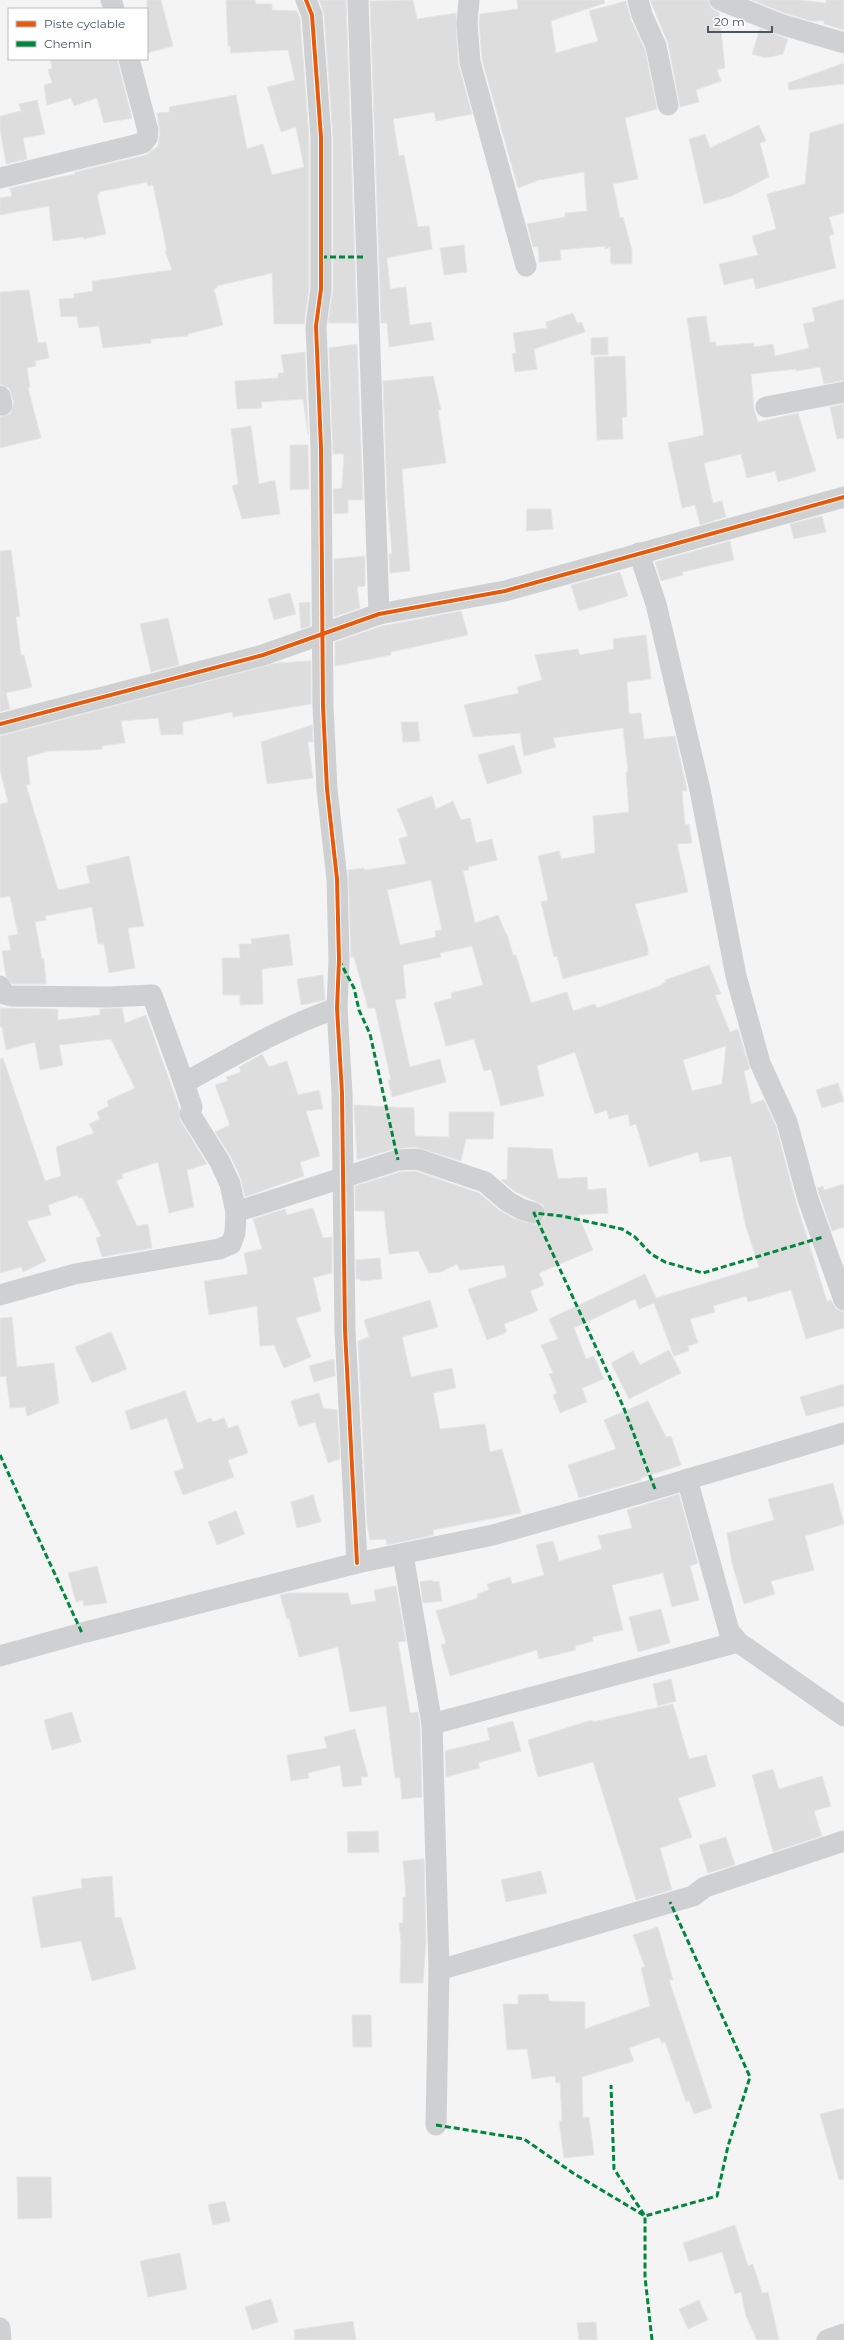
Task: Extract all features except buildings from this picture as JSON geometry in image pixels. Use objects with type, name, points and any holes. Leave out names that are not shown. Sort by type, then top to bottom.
[{"type":"street","points":[[306,0],[312,15],[321,137],[321,289],[316,326],[321,448],[322,635],[327,789],[337,887],[339,960],[337,1008],[343,1177],[345,1337],[357,1563]]},
{"type":"street","points":[[358,0],[379,614]]},
{"type":"street","points":[[469,0],[468,23],[470,62],[526,266]]},
{"type":"street","points":[[638,0],[642,15],[656,46],[668,105]]},
{"type":"street","points":[[720,0],[780,24],[844,43]]},
{"type":"street","points":[[0,178],[143,143],[147,138],[148,131],[129,60]]},
{"type":"street","points":[[766,407],[844,392]]},
{"type":"street","points":[[0,724],[263,655],[379,614],[505,591],[844,497]]},
{"type":"street","points":[[639,553],[656,604],[700,790],[736,976],[760,1063],[787,1122],[808,1199],[844,1300]]},
{"type":"street","points":[[0,986],[4,994],[10,996],[72,998],[152,995],[192,1107],[190,1114],[220,1162],[230,1184],[236,1212],[235,1233],[231,1244],[219,1249],[75,1274],[27,1286],[0,1295]]},
{"type":"street","points":[[184,1083],[250,1046],[312,1017],[337,1008]]},
{"type":"street","points":[[236,1212],[398,1160],[417,1159],[485,1182],[507,1202],[534,1213]]},
{"type":"street","points":[[0,1656],[82,1633],[357,1563],[403,1555],[493,1535],[687,1480],[844,1432]]},
{"type":"street","points":[[687,1480],[729,1631],[738,1642],[844,1716]]},
{"type":"street","points":[[403,1555],[432,1724],[439,1970],[436,2125]]},
{"type":"street","points":[[432,1724],[738,1642]]},
{"type":"street","points":[[439,1970],[693,1896],[705,1887],[844,1841]]},
{"type":"street","points":[[0,2328],[1,2340]]},
{"type":"street","points":[[827,2340],[844,2334]]},
{"type":"marked path","points":[[321,257],[366,257]]},
{"type":"marked path","points":[[339,960],[354,988],[359,1010],[370,1034],[398,1160]]},
{"type":"marked path","points":[[655,1489],[623,1406],[534,1213],[562,1216],[622,1229],[635,1237],[651,1254],[665,1262],[703,1273],[823,1237]]},
{"type":"marked path","points":[[0,1455],[82,1633]]},
{"type":"marked path","points":[[652,2340],[645,2277],[645,2216],[717,2196],[728,2146],[750,2077],[670,1902]]},
{"type":"marked path","points":[[436,2125],[524,2139],[573,2173],[645,2216],[614,2169],[611,2085]]},
{"type":"cycle path","points":[[306,0],[312,15],[321,137],[321,289],[316,326],[321,448],[323,706],[327,789],[337,879],[339,960],[337,1008],[342,1093],[345,1330],[357,1563]]},
{"type":"cycle path","points":[[0,724],[263,655],[379,614],[505,591],[844,497]]}]
